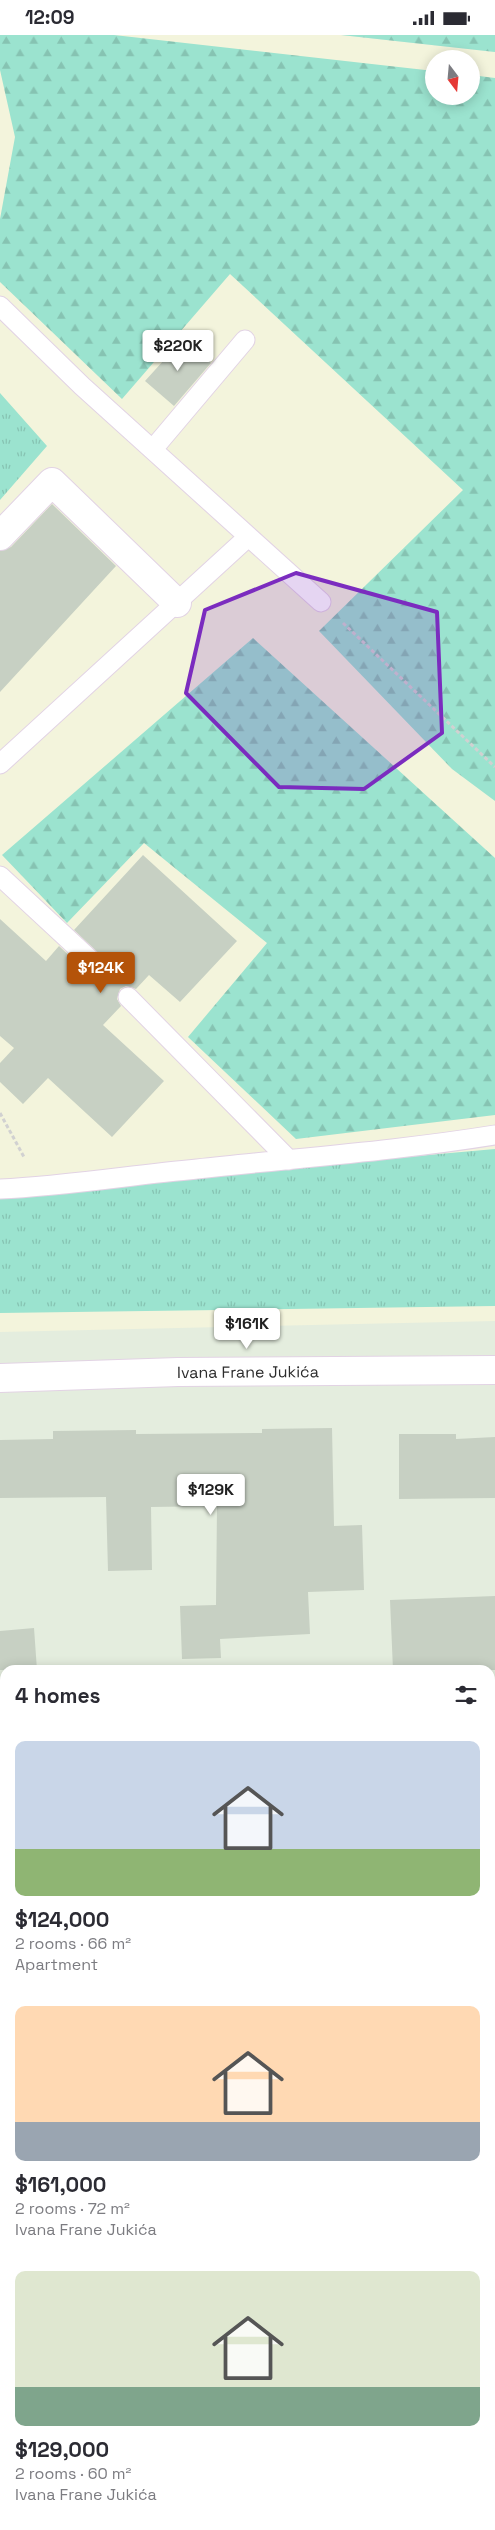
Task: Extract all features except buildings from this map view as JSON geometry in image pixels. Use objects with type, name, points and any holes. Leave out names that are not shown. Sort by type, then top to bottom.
[{"type":"street","points":[[0,536],[52,482],[177,603]]},
{"type":"street","name":"Ivana Frane Jukića","points":[[0,1378],[178,1373],[495,1370]]},
{"type":"lane","points":[[0,306],[82,386],[321,602]]},
{"type":"lane","points":[[153,449],[245,341]]},
{"type":"lane","points":[[0,764],[248,537]]},
{"type":"lane","points":[[0,876],[96,965]]},
{"type":"lane","points":[[128,997],[289,1160]]},
{"type":"lane","points":[[0,1189],[38,1188],[86,1180],[289,1160],[495,1135]]},
{"type":"path","points":[[321,602],[495,767]]},
{"type":"path","points":[[0,1113],[10,1129],[38,1188]]},
{"type":"highlighted area","points":[[296,573],[437,612],[442,733],[364,789],[279,787],[186,693],[205,610]]},
{"type":"shaded area","points":[[0,35],[341,35],[477,50],[425,50],[425,105],[480,105],[480,50],[495,52],[495,1321],[0,1332]]},
{"type":"green space","points":[[0,35],[114,35],[425,70],[425,105],[480,105],[480,76],[495,78],[495,801],[452,769],[319,631],[463,490],[230,274],[122,399],[0,282],[0,219],[15,137],[0,70]]},
{"type":"green space","points":[[341,35],[495,35],[495,52]]},
{"type":"green space","points":[[0,393],[47,446],[0,500]]},
{"type":"green space","points":[[253,638],[495,858],[495,1115],[296,1139],[188,1037],[267,943],[144,843],[67,923],[2,855]]},
{"type":"green space","points":[[495,1149],[495,1306],[0,1313],[0,1193]]}]
